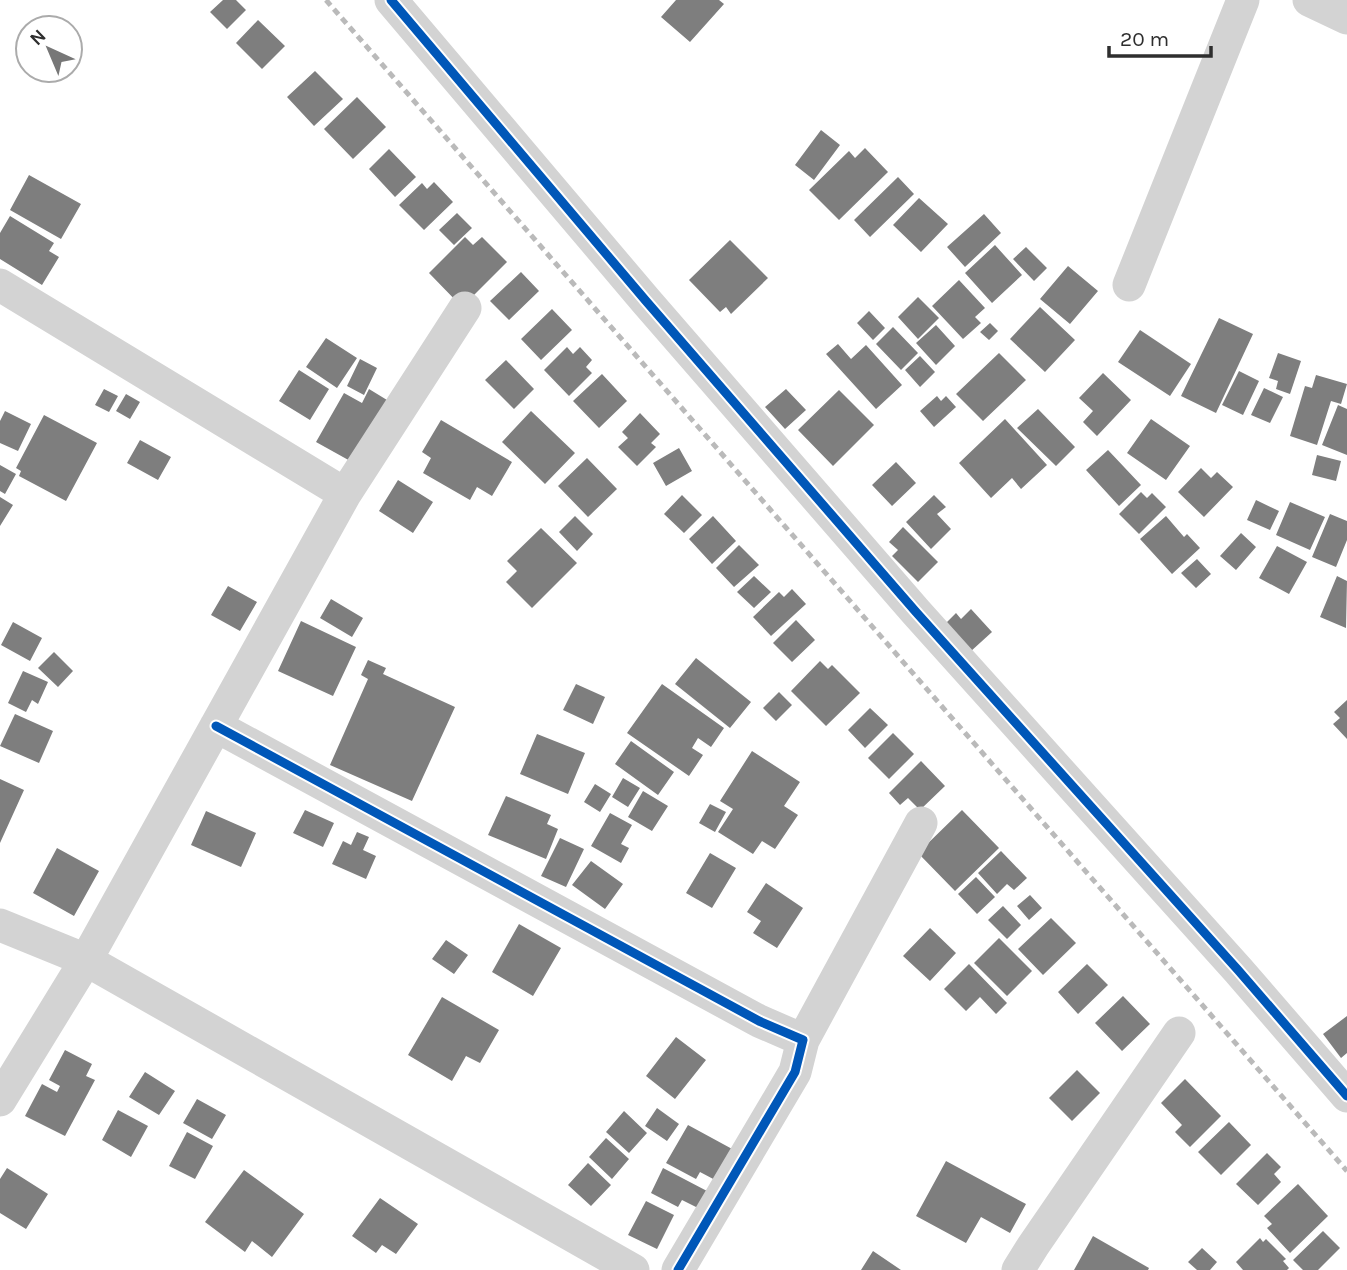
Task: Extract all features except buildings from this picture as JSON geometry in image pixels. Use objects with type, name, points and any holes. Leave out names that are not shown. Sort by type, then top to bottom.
[{"type":"street","points":[[391,0],[646,301],[898,592],[1238,970],[1347,1096]]},
{"type":"street","points":[[1129,285],[1243,0]]},
{"type":"street","points":[[1309,0],[1347,19]]},
{"type":"street","points":[[0,285],[345,494]]},
{"type":"street","points":[[0,1100],[86,960],[345,494],[465,308]]},
{"type":"street","points":[[216,726],[760,1021],[803,1040]]},
{"type":"street","points":[[678,1270],[795,1072],[803,1040],[921,823]]},
{"type":"street","points":[[0,925],[86,960],[633,1270]]},
{"type":"street","points":[[1018,1270],[1179,1032]]},
{"type":"railway","points":[[326,0],[1347,1171]]},
{"type":"cycle path","points":[[391,0],[646,301],[916,612],[1238,970],[1347,1096]]},
{"type":"cycle path","points":[[216,726],[759,1021],[803,1040],[795,1072],[678,1270]]}]
